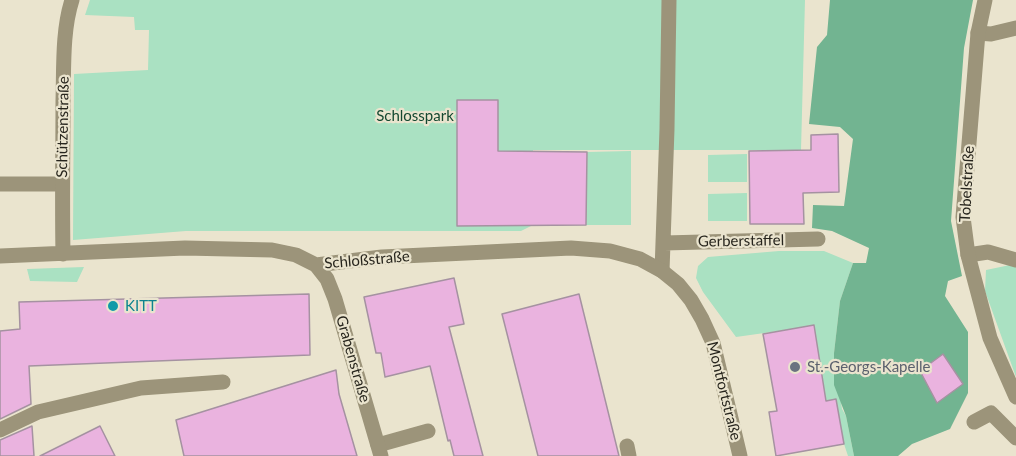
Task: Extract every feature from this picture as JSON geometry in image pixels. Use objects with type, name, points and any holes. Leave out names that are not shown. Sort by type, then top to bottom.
[{"type":"street","name":"Schützenstraße","points":[[63,254],[61,183],[64,74],[68,12],[72,0]]},
{"type":"street","points":[[662,271],[669,0]]},
{"type":"street","name":"Tobelstraße","points":[[985,0],[978,33],[963,218],[968,255],[990,338],[1016,397]]},
{"type":"street","points":[[978,33],[991,34],[1016,28]]},
{"type":"street","points":[[0,184],[61,183]]},
{"type":"street","name":"Gerberstaffel","points":[[664,243],[818,239]]},
{"type":"street","name":"Schloßstraße","points":[[0,256],[185,248],[272,250],[296,255],[316,265],[382,257],[571,249],[610,251],[640,259],[662,271]]},
{"type":"street","points":[[968,255],[988,252],[1016,260]]},
{"type":"street","name":"Grabenstraße","points":[[316,265],[327,279],[335,299],[380,450]]},
{"type":"street","name":"Montfortstraße","points":[[662,271],[678,284],[691,300],[713,343],[740,456]]},
{"type":"street","points":[[0,430],[38,412],[141,388],[223,382]]},
{"type":"street","points":[[974,422],[991,413],[1016,438]]},
{"type":"street","points":[[380,450],[428,431]]},
{"type":"green space","name":"Schlosspark","points":[[90,0],[805,0],[801,150],[533,150],[533,225],[521,231],[186,231],[73,240],[74,74],[148,70],[149,30],[135,30],[134,17],[85,15]]},
{"type":"green space","points":[[830,0],[973,0],[964,48],[951,221],[962,276],[948,281],[945,296],[968,332],[968,393],[950,429],[912,444],[898,456],[854,456],[846,416],[834,385],[834,353],[840,301],[853,263],[866,263],[869,248],[832,231],[812,228],[813,205],[844,206],[853,139],[840,127],[809,124],[817,47],[827,35]]},
{"type":"green space","points":[[631,151],[631,225],[586,225],[587,152]]},
{"type":"green space","points":[[747,154],[747,182],[708,182],[708,155]]},
{"type":"green space","points":[[747,193],[747,221],[708,221],[708,194]]},
{"type":"green space","points":[[779,251],[824,251],[853,263],[840,301],[834,353],[842,409],[846,416],[854,456],[848,456],[844,444],[836,400],[826,401],[814,326],[736,337],[703,292],[696,278],[698,266],[708,257]]},
{"type":"green space","points":[[1010,265],[1016,267],[1016,377],[985,291],[986,270]]},
{"type":"green space","points":[[84,267],[77,282],[30,281],[27,269]]},
{"type":"building","points":[[457,100],[498,100],[498,151],[587,152],[586,225],[457,226]]},
{"type":"building","points":[[838,134],[839,192],[803,193],[804,224],[750,224],[749,151],[811,150],[811,135]]},
{"type":"building","points":[[454,278],[464,324],[449,327],[483,456],[454,456],[450,440],[448,441],[430,366],[385,377],[381,353],[376,353],[364,297]]},
{"type":"building","points":[[309,294],[310,355],[29,366],[31,404],[0,419],[0,331],[20,329],[19,302]]},
{"type":"building","points":[[579,294],[619,456],[538,456],[502,314]]},
{"type":"building","name":"St.-Georgs-Kapelle","points":[[814,325],[826,401],[836,399],[844,444],[776,456],[769,412],[777,411],[763,334]]},
{"type":"building","points":[[943,354],[963,384],[937,403],[920,371]]},
{"type":"building","points":[[336,370],[339,394],[357,456],[184,456],[176,420]]},
{"type":"building","points":[[32,426],[34,456],[0,456],[0,440]]},
{"type":"building","points":[[100,426],[115,456],[40,456]]},
{"type":"place","name":"KITT","points":[[113,306]]},
{"type":"place","name":"St.-Georgs-Kapelle","points":[[795,367]]}]
